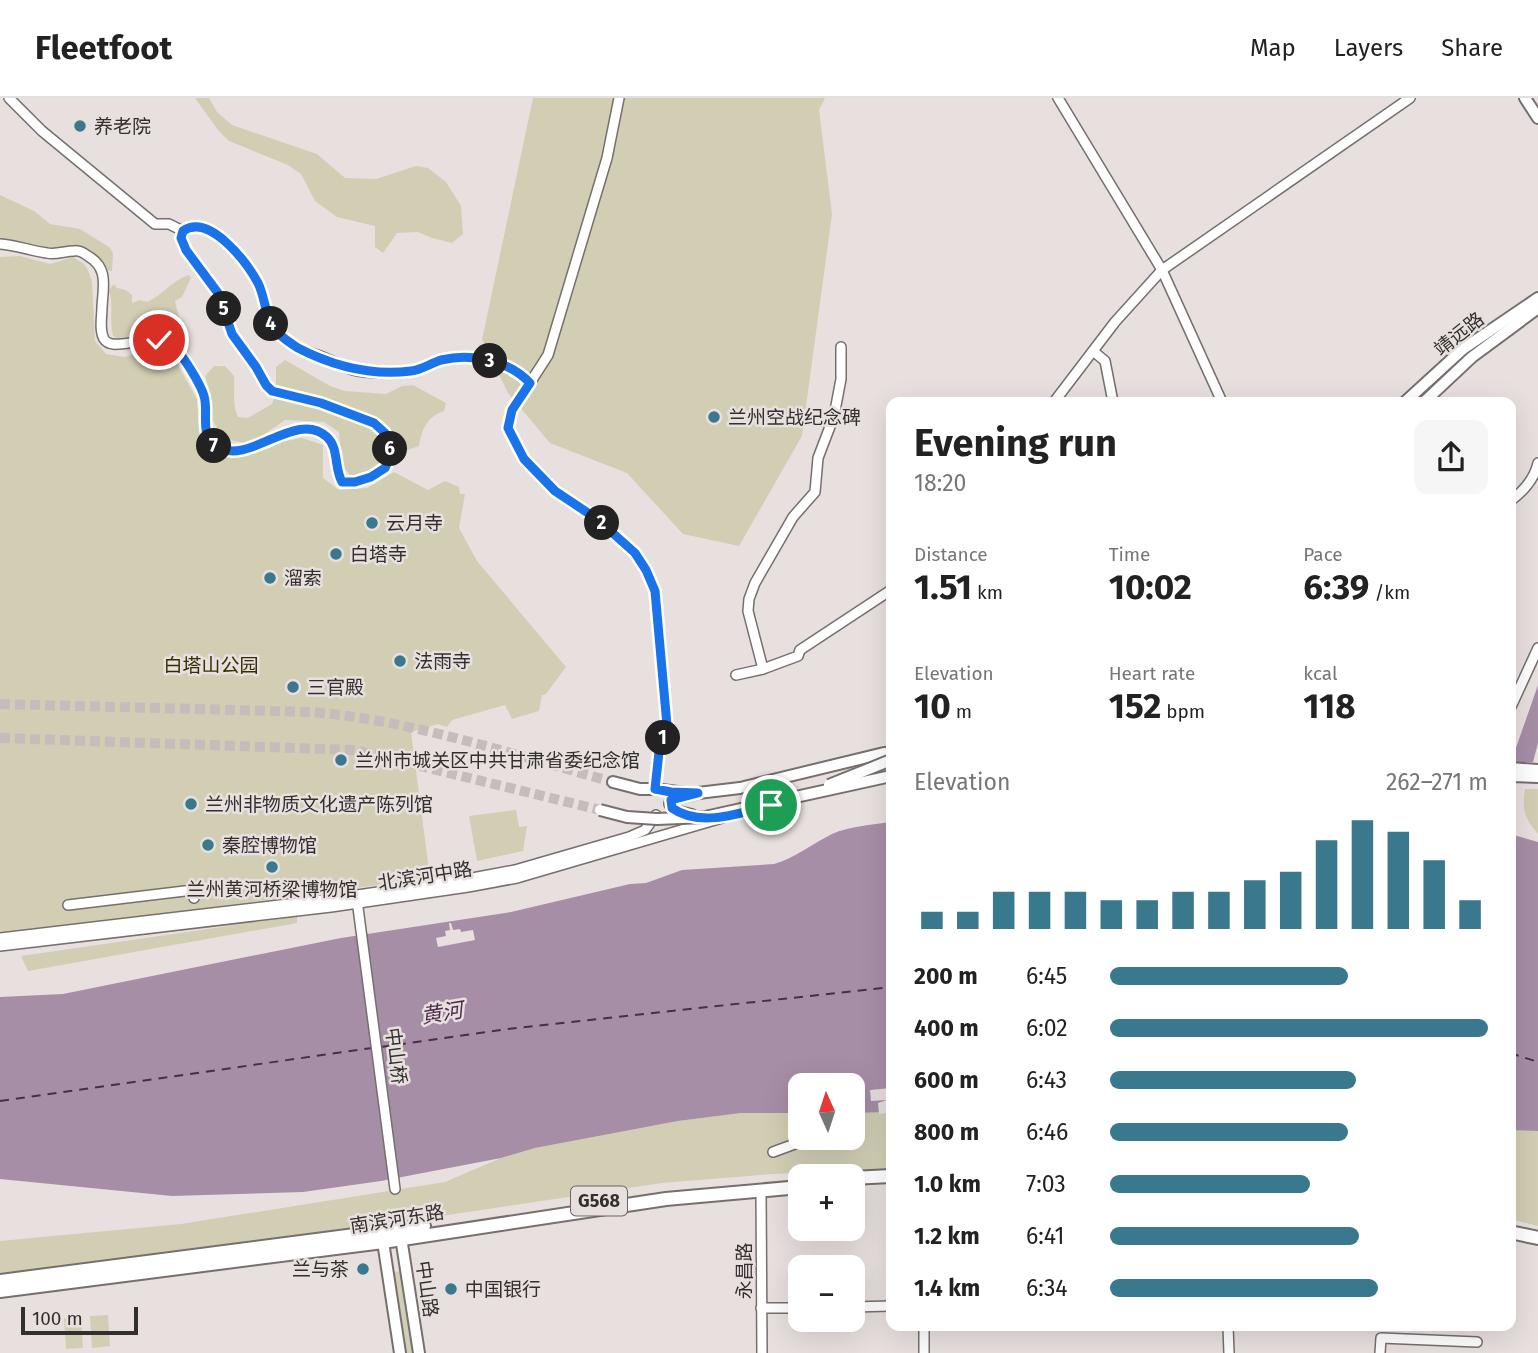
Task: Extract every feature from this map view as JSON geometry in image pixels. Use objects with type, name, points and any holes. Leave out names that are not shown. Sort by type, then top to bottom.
[{"type":"highway","points":[[865,1178],[886,1177]]},
{"type":"highway","name":"南滨河东路","points":[[0,1291],[382,1237],[685,1189],[788,1182]]},
{"type":"highway","points":[[865,1184],[886,1183]]},
{"type":"highway","name":"南滨河东路","points":[[401,1234],[666,1199],[788,1188]]},
{"type":"highway","points":[[1516,1226],[1538,1232]]},
{"type":"highway","points":[[1516,1232],[1538,1238]]},
{"type":"highway","name":"南滨河东路","points":[[0,1281],[118,1264],[382,1237]]},
{"type":"main road","points":[[1525,98],[1538,118]]},
{"type":"main road","points":[[1533,98],[1538,105]]},
{"type":"main road","name":"靖远路","points":[[1410,397],[1463,349],[1538,298]]},
{"type":"main road","name":"靖远路","points":[[1428,397],[1472,357],[1538,308]]},
{"type":"main road","points":[[886,755],[740,788],[678,797],[671,800],[670,804],[675,811],[687,815],[722,818],[820,790],[886,776]]},
{"type":"main road","points":[[813,792],[886,756]]},
{"type":"main road","points":[[873,779],[886,759]]},
{"type":"main road","points":[[1516,770],[1538,777]]},
{"type":"main road","points":[[1516,775],[1538,770]]},
{"type":"main road","points":[[600,810],[627,817],[657,819],[705,817],[751,809],[886,776]]},
{"type":"main road","points":[[613,782],[640,789],[698,793]]},
{"type":"main road","name":"中山路","points":[[401,1234],[419,1353]]},
{"type":"main road","name":"中山路","points":[[382,1237],[400,1353]]},
{"type":"street","points":[[9,98],[42,131],[155,224],[169,224],[183,231]]},
{"type":"street","points":[[619,98],[607,158],[548,355],[512,410],[508,428],[524,459],[555,491],[597,519],[635,553],[655,591],[667,725],[659,752],[655,789]]},
{"type":"street","points":[[1058,98],[1162,270],[1220,397]]},
{"type":"street","points":[[1058,397],[1115,321],[1162,270],[1410,98]]},
{"type":"street","points":[[0,244],[51,254],[76,250],[97,262],[104,277],[101,292],[101,328],[104,340],[119,346],[141,340],[159,340],[176,348],[205,398],[206,433],[212,444],[220,449],[248,449],[285,432],[307,429],[320,432],[334,446],[338,474],[342,482],[355,482],[371,477],[385,468],[391,455],[385,433],[374,423],[321,403],[272,391],[266,385],[232,334],[218,293],[186,250],[181,238],[183,231],[189,227],[205,227],[215,232],[247,266],[258,284],[271,325],[287,341],[302,349],[355,371],[414,371],[438,361],[451,359],[493,361],[507,365],[530,383]]},
{"type":"street","points":[[763,669],[748,611],[749,599],[755,583],[793,517],[815,492],[818,458],[834,416],[841,379],[841,347]]},
{"type":"street","points":[[1093,351],[1105,361],[1111,397]]},
{"type":"street","points":[[1516,497],[1524,491],[1538,463]]},
{"type":"street","points":[[736,675],[763,669],[798,656],[800,650],[886,593]]},
{"type":"street","points":[[1516,696],[1538,648]]},
{"type":"street","name":"北滨河中路","points":[[0,938],[357,899],[515,870],[629,837],[645,830],[657,814],[660,836]]},
{"type":"street","name":"北滨河中路","points":[[0,946],[517,878],[722,818]]},
{"type":"street","points":[[68,905],[193,890],[194,898]]},
{"type":"street","name":"中山桥","points":[[357,899],[395,1189]]},
{"type":"street","points":[[773,1152],[788,1146]]},
{"type":"street","name":"永昌路","points":[[761,1190],[762,1353]]},
{"type":"street","points":[[865,1307],[886,1306]]},
{"type":"street","points":[[761,1308],[788,1308]]},
{"type":"street","points":[[924,1331],[924,1353]]},
{"type":"street","points":[[1228,1331],[1229,1353]]},
{"type":"street","points":[[1380,1353],[1381,1338],[1477,1342]]},
{"type":"green space","points":[[195,98],[209,98],[217,112],[232,125],[317,154],[345,178],[376,179],[416,166],[428,168],[446,182],[461,206],[463,234],[452,243],[418,232],[397,233],[383,253],[375,247],[375,226],[337,217],[315,201],[301,174],[288,165],[229,141]]},
{"type":"green space","points":[[533,98],[825,98],[819,110],[832,214],[802,436],[739,546],[683,534],[627,473],[550,443],[508,393],[482,340]]},
{"type":"green space","points":[[0,195],[34,211],[50,224],[80,229],[109,247],[113,253],[112,271],[107,270],[92,252],[85,248],[50,249],[0,241]]},
{"type":"green space","name":"白塔山公园","points":[[20,256],[50,264],[73,257],[84,264],[92,282],[95,341],[106,354],[125,357],[159,347],[171,353],[197,399],[199,431],[212,448],[235,455],[302,438],[323,445],[323,478],[339,490],[367,488],[394,472],[428,490],[445,481],[459,487],[460,494],[465,494],[459,528],[477,561],[566,667],[546,694],[542,695],[539,711],[512,719],[505,705],[452,720],[447,727],[438,724],[411,732],[430,878],[72,926],[0,933],[0,257]]},
{"type":"green space","points":[[189,275],[191,278],[182,297],[175,301],[185,343],[180,345],[150,334],[118,339],[113,336],[109,290],[114,284],[132,295],[132,303],[140,300],[147,302]]},
{"type":"green space","points":[[285,360],[330,386],[345,391],[386,394],[402,386],[413,385],[446,403],[444,411],[426,424],[419,446],[405,451],[392,447],[380,466],[352,477],[341,465],[339,432],[324,422],[285,420],[256,440],[245,443],[229,440],[219,431],[211,417],[209,388],[205,376],[214,366],[225,366],[234,376],[234,402],[238,417],[248,418],[272,404],[276,392],[276,367]]},
{"type":"green space","points":[[1525,789],[1538,789],[1538,834],[1525,813]]},
{"type":"green space","points":[[516,810],[519,827],[527,826],[523,851],[477,861],[469,816]]},
{"type":"green space","points":[[297,916],[297,923],[28,971],[21,956]]},
{"type":"green space","points":[[886,1112],[886,1170],[865,1171],[865,1164],[788,1164],[788,1173],[662,1183],[354,1229],[0,1277],[0,1241],[181,1224],[445,1182],[501,1158],[535,1148],[678,1121],[741,1113],[788,1113],[788,1150],[865,1150],[865,1113]]},
{"type":"green space","points":[[1516,1129],[1538,1131],[1538,1226],[1516,1220]]},
{"type":"green space","points":[[402,1271],[413,1353],[405,1353],[394,1272]]},
{"type":"green space","points":[[108,1315],[110,1346],[92,1348],[90,1316]]},
{"type":"green space","points":[[81,1317],[83,1348],[66,1349],[64,1318]]},
{"type":"water","points":[[1538,685],[1538,743],[1533,762],[1516,762],[1516,748]]},
{"type":"water","name":"黄河","points":[[886,823],[886,1112],[865,1113],[865,1073],[788,1073],[788,1113],[741,1113],[678,1121],[381,1181],[303,1192],[172,1196],[0,1179],[0,997],[63,994],[341,938],[511,912],[630,884],[646,883],[682,870],[774,864],[839,831]]},
{"type":"water","points":[[1516,836],[1538,842],[1538,1131],[1516,1130]]},
{"type":"pier","points":[[449,923],[453,930],[473,930],[475,940],[438,947],[436,938],[446,936],[445,931],[450,930]]},
{"type":"pier","points":[[886,1088],[886,1100],[871,1101],[870,1090]]},
{"type":"pier","points":[[886,1100],[886,1113],[879,1114],[878,1103]]},
{"type":"ferry route","points":[[381,1047],[508,1029],[886,988]]},
{"type":"ferry route","points":[[0,1101],[372,1048]]},
{"type":"ferry route","points":[[1516,1055],[1538,1062]]},
{"type":"tunnel","points":[[0,704],[313,712],[351,716],[464,740],[613,782]]},
{"type":"tunnel","points":[[0,738],[355,750],[600,810]]},
{"type":"place","name":"养老院","points":[[80,126]]},
{"type":"place","name":"兰州空战纪念碑","points":[[714,417]]},
{"type":"place","name":"云月寺","points":[[372,523]]},
{"type":"place","name":"白塔寺","points":[[336,554]]},
{"type":"place","name":"溜索","points":[[270,578]]},
{"type":"place","name":"法雨寺","points":[[400,661]]},
{"type":"place","name":"三官殿","points":[[293,687]]},
{"type":"place","name":"兰州市城关区中共甘肃省委纪念馆","points":[[341,760]]},
{"type":"place","name":"兰州非物质文化遗产陈列馆","points":[[191,804]]},
{"type":"place","name":"秦腔博物馆","points":[[208,845]]},
{"type":"place","name":"兰州黄河桥梁博物馆","points":[[272,867]]},
{"type":"place","name":"兰与茶","points":[[363,1269]]},
{"type":"place","name":"中国银行","points":[[451,1289]]},
{"type":"route","points":[[159,340],[176,348],[196,380],[205,398],[206,433],[212,444],[220,449],[248,449],[285,432],[307,429],[320,432],[334,446],[338,474],[342,482],[349,484],[371,477],[385,468],[391,455],[385,433],[374,423],[321,403],[272,391],[266,385],[232,334],[218,293],[186,250],[181,238],[183,231],[189,227],[205,227],[215,232],[247,266],[258,284],[271,325],[287,341],[302,349],[355,371],[414,371],[438,361],[471,359],[507,365],[520,373],[530,383],[512,410],[508,428],[524,459],[555,491],[597,519],[635,553],[655,591],[667,725],[659,752],[655,789],[698,793],[671,800],[670,804],[675,811],[687,815],[722,818],[771,805]]}]
